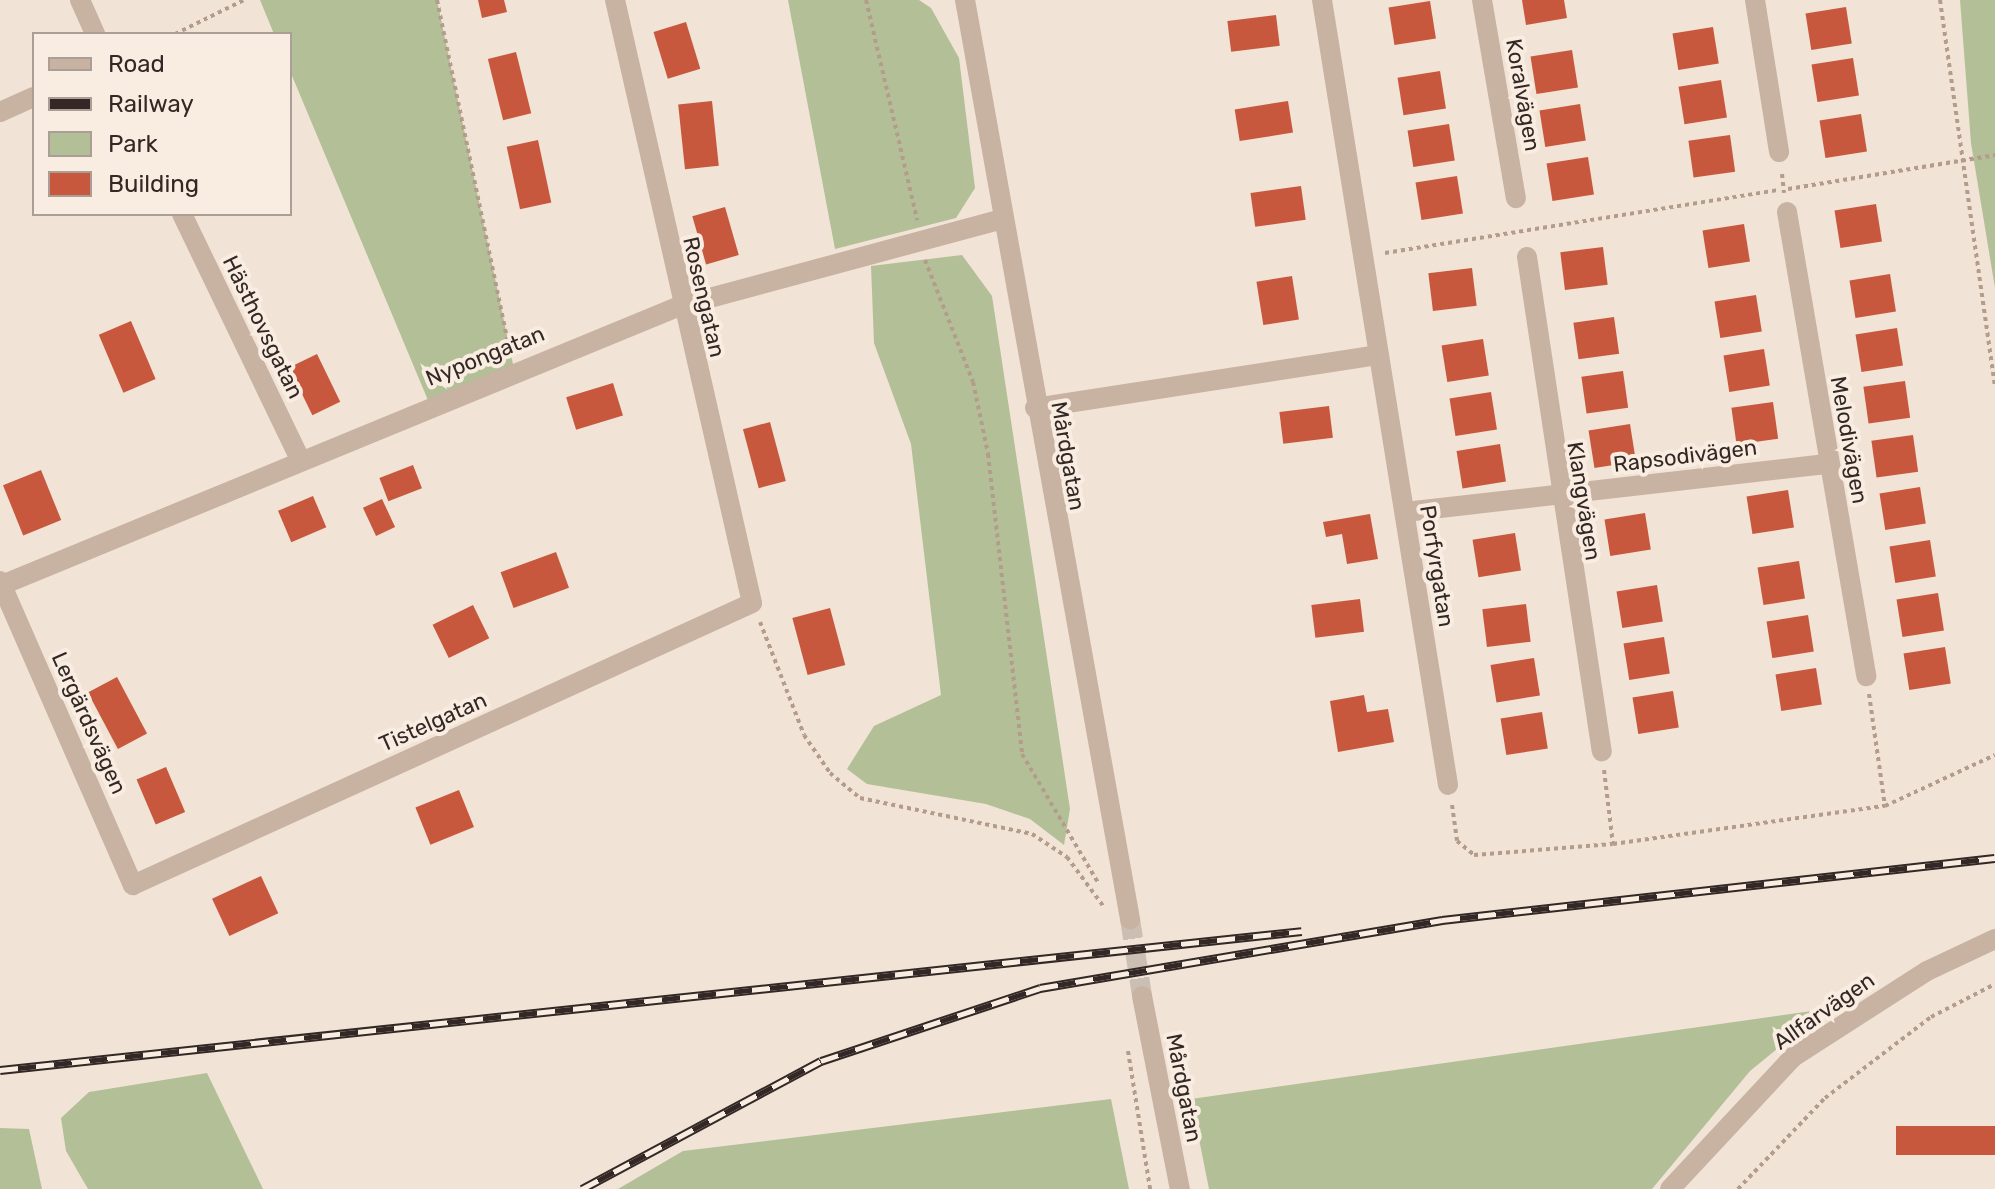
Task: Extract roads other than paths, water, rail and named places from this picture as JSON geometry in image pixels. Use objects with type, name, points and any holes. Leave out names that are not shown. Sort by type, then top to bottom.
[{"type":"street","points":[[80,0],[94,32]]},
{"type":"street","name":"Rosengatan","points":[[615,0],[680,306],[752,603]]},
{"type":"street","name":"Mårdgatan","points":[[965,0],[1035,408],[1130,919]]},
{"type":"street","name":"Porfyrgatan","points":[[1322,0],[1448,785]]},
{"type":"street","name":"Koralvägen","points":[[1482,0],[1516,198]]},
{"type":"street","points":[[1755,0],[1779,152]]},
{"type":"street","points":[[0,112],[32,98]]},
{"type":"street","name":"Melodivägen","points":[[1787,212],[1866,676]]},
{"type":"street","name":"Hästhovsgatan","points":[[183,216],[301,461]]},
{"type":"street","name":"Nypongatan","points":[[1,583],[301,461],[514,369],[680,306],[1003,219]]},
{"type":"street","name":"Klangvägen","points":[[1527,257],[1558,495],[1602,751]]},
{"type":"street","points":[[1035,408],[1377,355]]},
{"type":"street","name":"Rapsodivägen","points":[[1405,512],[1828,464]]},
{"type":"street","name":"Lergärdsvägen","points":[[1,583],[133,885]]},
{"type":"street","name":"Tistelgatan","points":[[133,885],[752,603]]},
{"type":"street","name":"Allfarvägen","points":[[1670,1189],[1793,1057],[1927,971],[1995,939]]},
{"type":"street","name":"Mårdgatan","points":[[1142,996],[1180,1189]]},
{"type":"tunnel","points":[[1130,919],[1142,996]]},
{"type":"railway","points":[[582,1189],[821,1061],[1040,988],[1442,920],[1995,858]]},
{"type":"railway","points":[[0,1070],[1302,931]]}]
